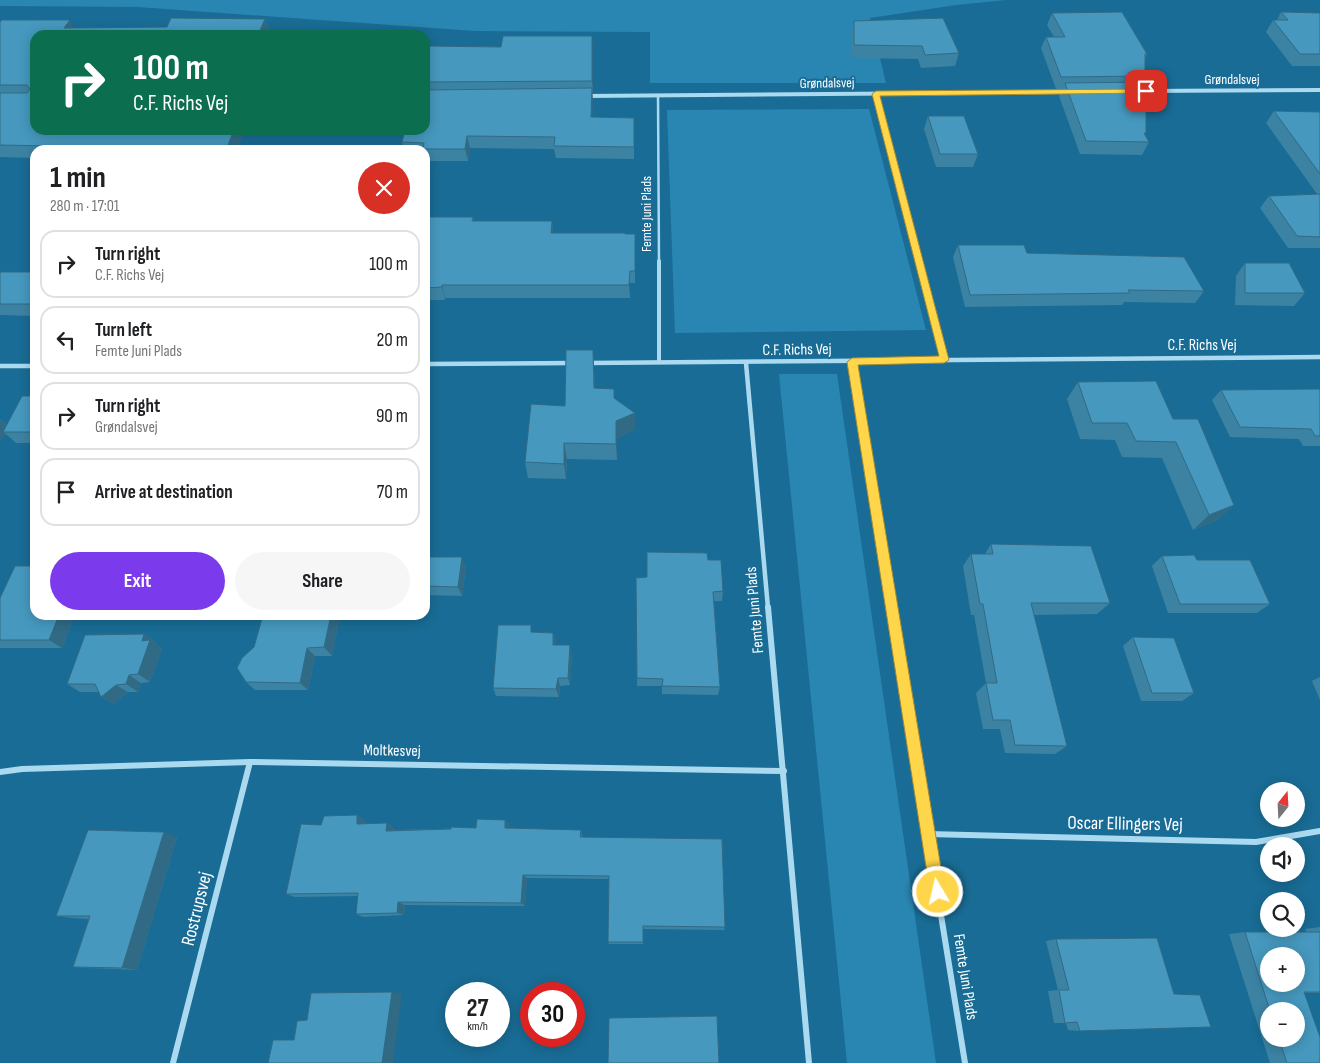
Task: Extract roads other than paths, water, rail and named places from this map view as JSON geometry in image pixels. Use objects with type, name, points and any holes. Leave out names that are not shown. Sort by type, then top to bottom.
[{"type":"street","name":"Grøndalsvej","points":[[1132,91],[1320,90]]},
{"type":"street","name":"Grøndalsvej","points":[[580,96],[1073,92]]},
{"type":"street","name":"C.F. Richs Vej","points":[[430,364],[746,363],[1320,357]]},
{"type":"street","name":"Femte Juni Plads","points":[[852,362],[965,1063]]},
{"type":"street","name":"Femte Juni Plads","points":[[746,363],[809,1063]]},
{"type":"street","points":[[0,366],[30,366]]},
{"type":"street","name":"Moltkesvej","points":[[0,772],[22,769],[250,762],[784,771]]},
{"type":"street","name":"Rostrupsvej","points":[[173,1063],[250,762]]},
{"type":"street","name":"Oscar Ellingers Vej","points":[[928,834],[1256,842],[1320,831]]},
{"type":"lane","points":[[876,94],[944,360]]},
{"type":"lane","name":"Femte Juni Plads","points":[[658,96],[659,362]]}]
